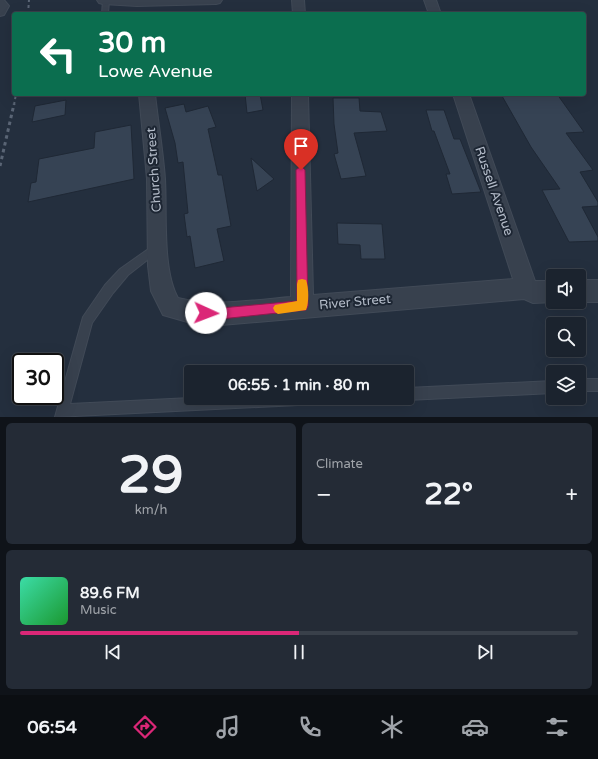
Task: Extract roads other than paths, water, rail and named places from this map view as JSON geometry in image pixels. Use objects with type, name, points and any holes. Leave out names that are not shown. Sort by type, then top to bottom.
[{"type":"street","points":[[103,0],[137,5],[216,0]]},
{"type":"street","points":[[298,0],[299,12]]},
{"type":"street","points":[[430,0],[434,12]]},
{"type":"street","points":[[0,3],[3,6],[0,12]]},
{"type":"street","name":"Church Street","points":[[147,96],[156,179],[158,246]]},
{"type":"street","points":[[300,96],[302,306]]},
{"type":"street","name":"Russell Avenue","points":[[463,96],[527,288]]},
{"type":"street","name":"River Street","points":[[158,246],[158,266],[162,291],[171,306],[191,312],[221,314],[527,288],[533,292],[546,292]]},
{"type":"street","points":[[586,291],[598,291]]},
{"type":"lane","points":[[105,12],[106,0]]},
{"type":"lane","points":[[158,246],[124,272],[109,288],[87,321],[62,414],[206,405]]},
{"type":"lane","points":[[586,385],[598,384]]},
{"type":"lane","points":[[414,394],[546,387]]},
{"type":"railway","points":[[28,12],[29,0]]},
{"type":"railway","points":[[14,105],[16,96]]},
{"type":"railway","points":[[0,166],[14,104]]}]
